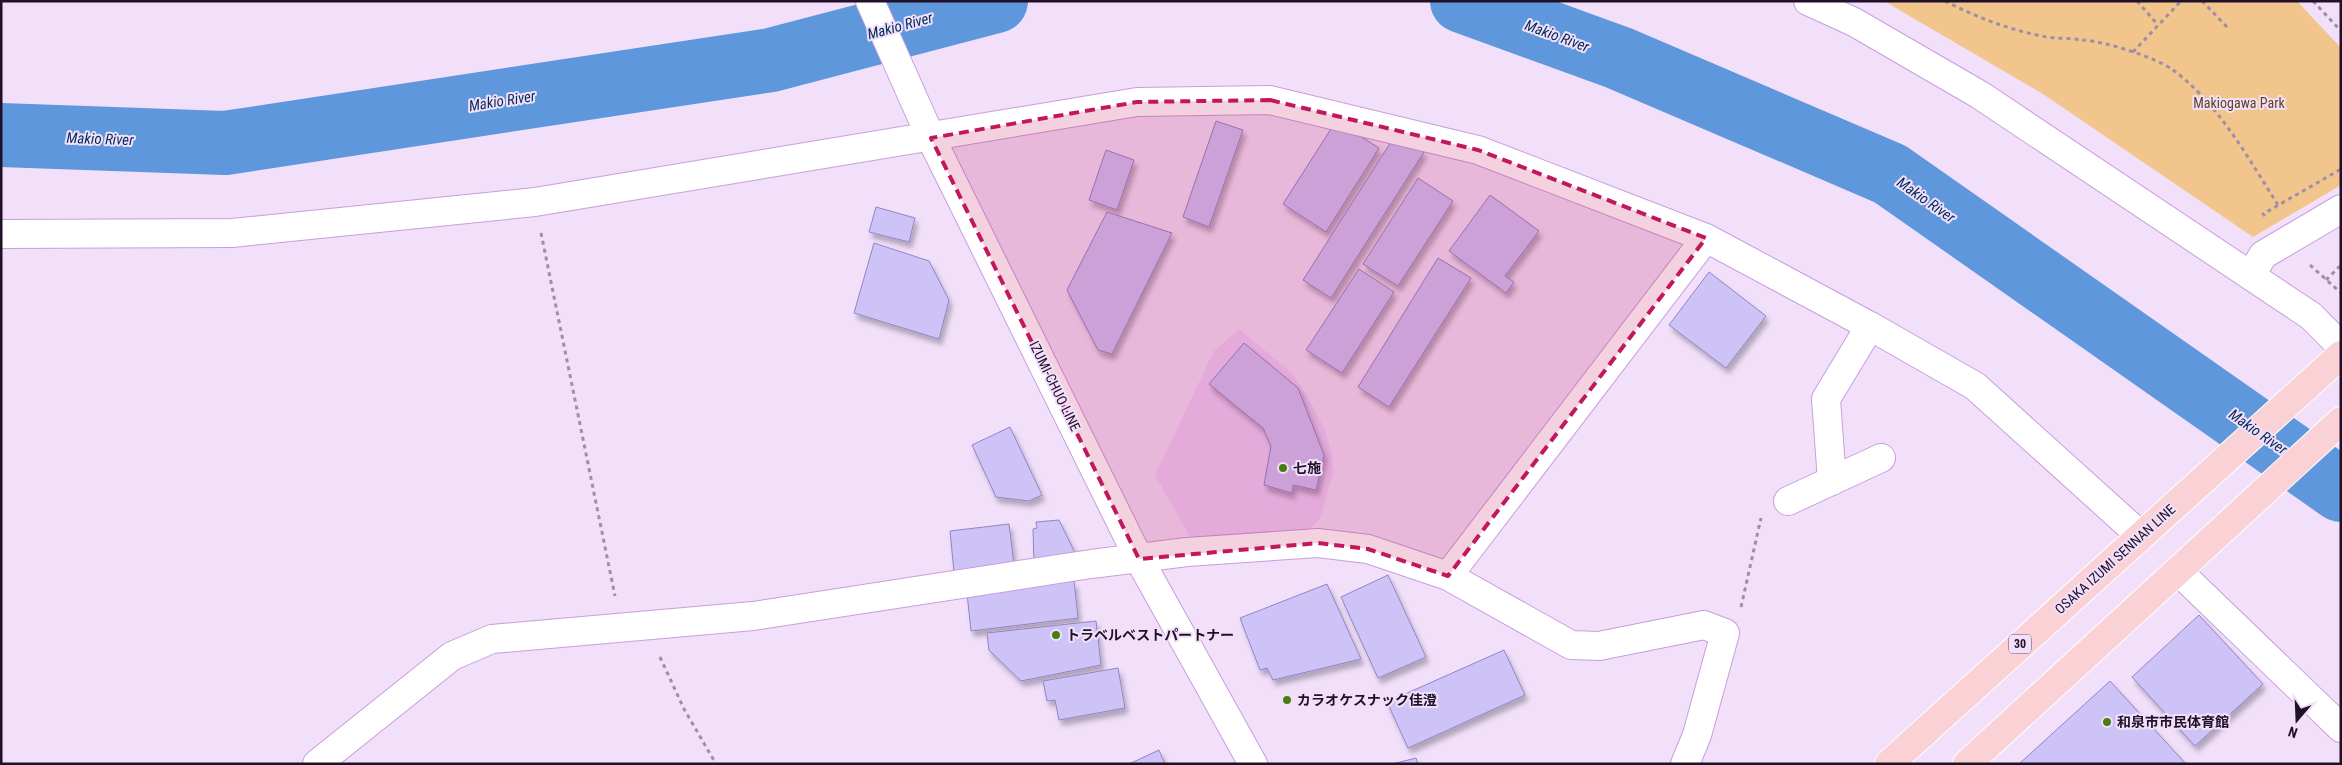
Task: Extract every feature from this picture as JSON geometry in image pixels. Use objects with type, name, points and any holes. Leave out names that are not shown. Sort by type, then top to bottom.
[{"type":"main road","name":"OSAKA IZUMI SENNAN LINE","points":[[1889,764],[2337,356]]},
{"type":"main road","points":[[1967,764],[2341,421]]},
{"type":"street","name":"IZUMI-CHUO LINE","points":[[870,1],[929,134],[1139,559],[1253,764]]},
{"type":"street","points":[[1808,1],[1854,22],[1980,95],[2251,275],[2311,316],[2337,356]]},
{"type":"street","points":[[1,234],[232,233],[535,202],[929,134],[1137,102],[1270,100],[1478,150],[1706,238],[1870,326],[1975,386],[2146,530]]},
{"type":"street","points":[[2251,275],[2263,255],[2341,209]]},
{"type":"street","points":[[1448,576],[1706,238]]},
{"type":"street","points":[[1832,481],[1826,399],[1870,326]]},
{"type":"street","points":[[1788,501],[1881,458]]},
{"type":"street","points":[[317,764],[452,656],[492,639],[634,628],[753,616],[1091,564],[1187,552],[1318,543],[1368,549],[1448,576],[1571,645],[1599,646],[1704,625],[1725,633],[1697,735],[1685,764]]},
{"type":"street","points":[[2182,567],[2341,728]]},
{"type":"path","points":[[1945,1],[1980,19],[2034,34],[2086,40],[2133,52],[2172,69],[2204,97],[2240,145],[2278,205]]},
{"type":"path","points":[[2137,1],[2158,25]]},
{"type":"path","points":[[2133,52],[2181,1]]},
{"type":"path","points":[[2202,1],[2228,28]]},
{"type":"path","points":[[2313,1],[2341,31]]},
{"type":"path","points":[[535,202],[634,628],[716,764]]},
{"type":"path","points":[[2306,261],[2341,293]]},
{"type":"path","points":[[2326,280],[2341,265]]},
{"type":"path","points":[[1725,633],[1740,611],[1762,513],[1788,501]]},
{"type":"highlighted area","points":[[1270,100],[1478,150],[1706,238],[1448,576],[1368,549],[1318,543],[1139,559],[931,138],[1137,102]]},
{"type":"shaded area","points":[[1239,329],[1292,373],[1308,397],[1325,430],[1332,454],[1333,474],[1320,519],[1303,535],[1193,542],[1155,475],[1214,351]]},
{"type":"green space","name":"Makiogawa Park","points":[[1884,1],[2297,1],[2341,48],[2341,185],[2253,237],[2043,94]]},
{"type":"building","points":[[1216,121],[1243,130],[1209,227],[1183,217]]},
{"type":"building","points":[[1336,121],[1379,148],[1326,232],[1283,204]]},
{"type":"building","points":[[1396,134],[1424,152],[1331,298],[1303,280]]},
{"type":"building","points":[[1106,150],[1134,160],[1117,210],[1089,200]]},
{"type":"building","points":[[1418,178],[1453,201],[1398,286],[1363,264]]},
{"type":"building","points":[[1490,195],[1539,231],[1505,276],[1514,282],[1506,293],[1449,251]]},
{"type":"building","points":[[876,207],[915,218],[909,242],[869,232]]},
{"type":"building","points":[[1107,212],[1172,233],[1112,354],[1098,350],[1067,290]]},
{"type":"building","points":[[874,243],[929,261],[949,300],[939,339],[854,313]]},
{"type":"building","points":[[1438,258],[1471,278],[1389,407],[1358,387]]},
{"type":"building","points":[[1359,269],[1394,292],[1342,373],[1306,350]]},
{"type":"building","points":[[1709,272],[1766,316],[1726,368],[1669,325]]},
{"type":"building","points":[[1244,343],[1298,388],[1324,455],[1316,490],[1293,485],[1292,493],[1264,485],[1271,446],[1263,428],[1209,384]]},
{"type":"building","points":[[1010,427],[1042,495],[1029,501],[996,497],[972,445]]},
{"type":"building","points":[[1059,520],[1077,557],[1034,562],[1033,529],[1037,528],[1036,522]]},
{"type":"building","points":[[1009,524],[1014,565],[954,572],[950,531]]},
{"type":"building","points":[[1388,575],[1426,657],[1378,678],[1341,597]]},
{"type":"building","points":[[1074,581],[1078,618],[971,631],[967,593]]},
{"type":"building","points":[[1327,584],[1361,659],[1273,680],[1267,668],[1260,670],[1240,618]]},
{"type":"building","points":[[2199,615],[2263,684],[2195,746],[2132,677]]},
{"type":"building","points":[[1096,621],[1101,665],[1021,681],[989,650],[987,633]]},
{"type":"building","points":[[1504,650],[1525,695],[1408,748],[1387,702]]},
{"type":"building","points":[[1118,668],[1125,708],[1059,720],[1055,700],[1047,701],[1043,681]]},
{"type":"building","name":"和泉市市民体育館","points":[[2110,681],[2186,764],[2019,764]]},
{"type":"building","points":[[1159,750],[1165,764],[1129,764]]},
{"type":"building","points":[[1416,758],[1418,764],[1392,764]]},
{"type":"waterway","name":"Makio River","points":[[1,135],[225,143],[771,60],[996,1]]},
{"type":"waterway","name":"Makio River","points":[[1462,1],[1619,58],[1890,174],[2341,490]]},
{"type":"place","name":"七施","points":[[1283,468]]},
{"type":"place","name":"トラベルベストパートナー","points":[[1056,635]]},
{"type":"place","name":"カラオケスナック佳澄","points":[[1287,700]]},
{"type":"place","name":"和泉市市民体育館","points":[[2107,722]]}]
